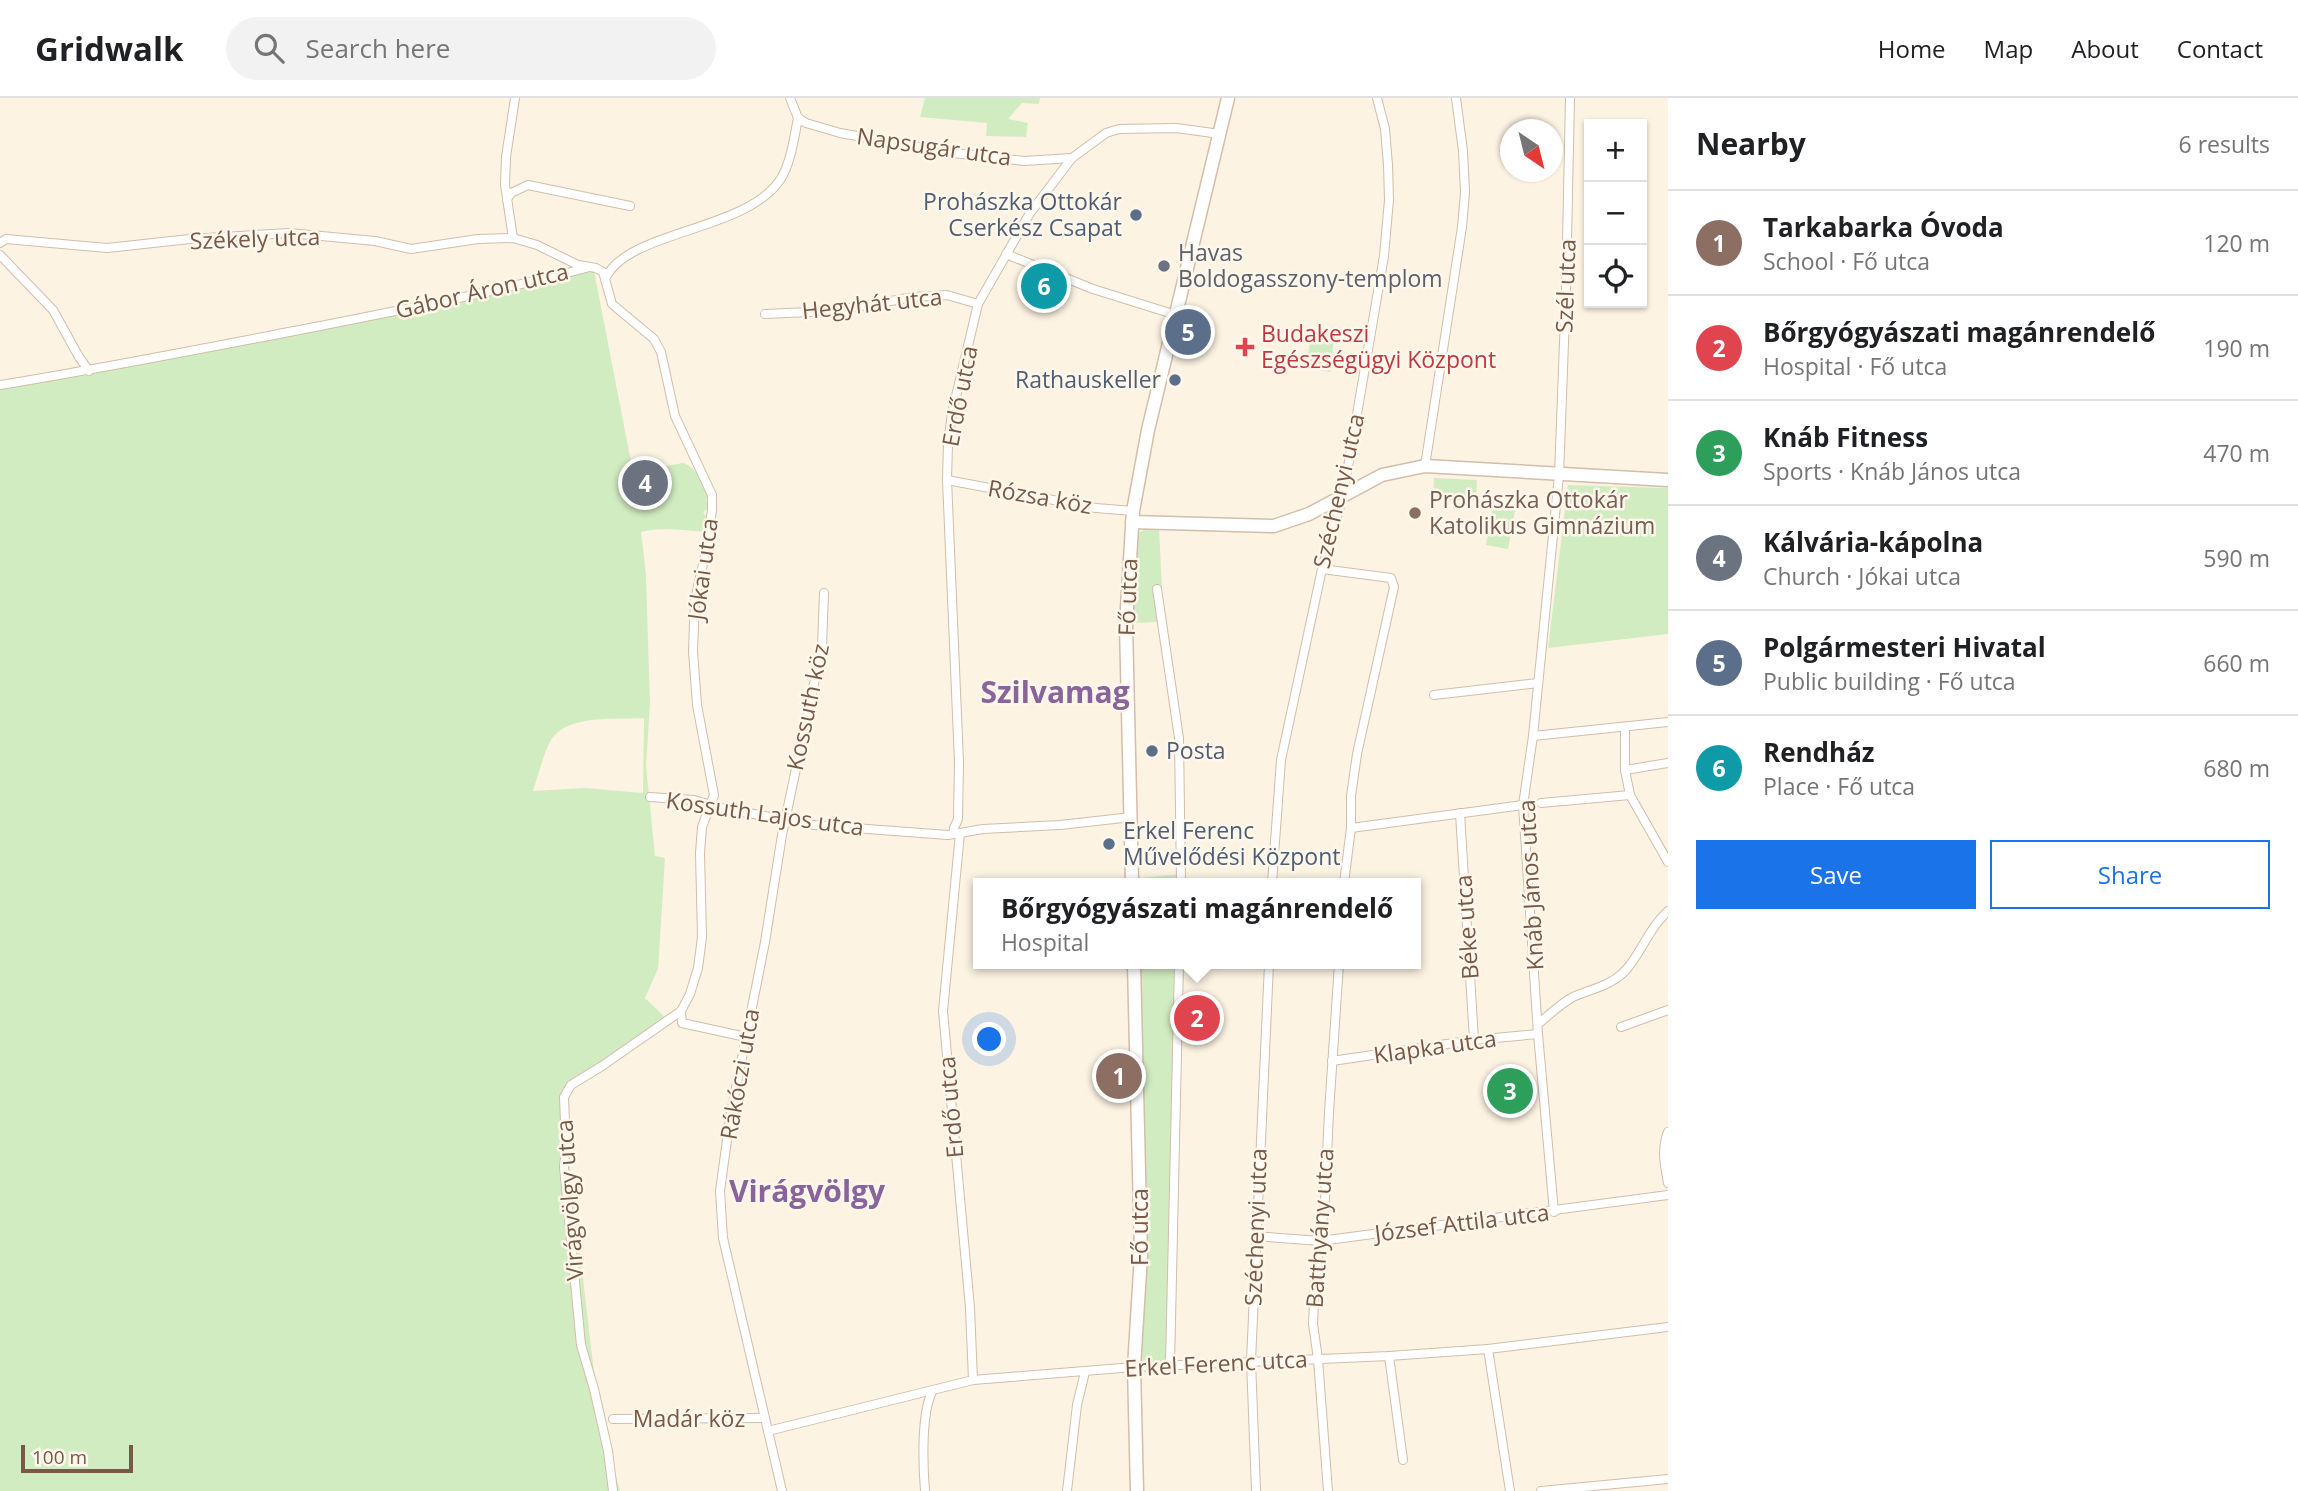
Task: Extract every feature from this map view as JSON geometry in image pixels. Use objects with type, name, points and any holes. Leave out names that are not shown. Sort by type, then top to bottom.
[{"type":"main road","name":"Fő utca","points":[[1132,878],[1126,624],[1132,517],[1139,470],[1228,98]]},
{"type":"main road","points":[[1132,517],[1274,526],[1309,514],[1382,475],[1425,466],[1668,480]]},
{"type":"main road","name":"Fő utca","points":[[1134,969],[1141,1255],[1134,1367],[1137,1491]]},
{"type":"street","points":[[513,238],[507,199],[506,157],[515,98]]},
{"type":"street","name":"Széchenyi utca","points":[[1272,878],[1282,760],[1322,569],[1343,496],[1384,256],[1389,200],[1385,130],[1377,98]]},
{"type":"street","points":[[1425,466],[1465,192],[1456,98]]},
{"type":"street","name":"Szél utca","points":[[1559,475],[1570,98]]},
{"type":"street","points":[[606,279],[616,263],[634,251],[729,216],[758,200],[781,177],[798,118],[790,99]]},
{"type":"street","name":"Napsugár utca","points":[[798,118],[840,133],[953,153],[1024,161],[1072,158]]},
{"type":"street","name":"Erdő utca","points":[[973,1380],[970,1308],[943,1011],[960,833],[964,825],[958,819],[959,762],[947,481],[952,414],[978,304],[1030,213],[1072,158],[1106,134],[1119,129],[1176,128],[1220,134]]},
{"type":"street","points":[[507,199],[511,193],[528,185],[630,206]]},
{"type":"street","name":"Székely utca","points":[[0,243],[6,239],[117,248],[190,239],[289,233],[375,241],[411,249],[478,239],[513,238],[537,245],[578,265],[588,267]]},
{"type":"street","points":[[1006,254],[1093,289],[1142,302],[1176,315]]},
{"type":"street","points":[[0,255],[53,310],[89,371]]},
{"type":"street","name":"Gábor Áron utca","points":[[0,384],[89,371],[484,293],[588,267],[603,272],[606,279]]},
{"type":"street","name":"Jókai utca","points":[[606,279],[612,304],[653,339],[661,352],[675,416],[712,495],[707,546],[695,600],[693,651],[697,705],[714,795],[711,805]]},
{"type":"street","name":"Hegyhát utca","points":[[765,314],[832,311],[903,298],[947,295],[978,304]]},
{"type":"street","name":"Knáb János utca","points":[[1553,1212],[1538,1034],[1524,805],[1559,475]]},
{"type":"street","name":"Rózsa köz","points":[[947,481],[1132,517]]},
{"type":"street","points":[[1322,569],[1391,578],[1394,587],[1357,754],[1351,796],[1351,828],[1346,878]]},
{"type":"street","name":"Fő utca","points":[[1157,589],[1179,738],[1181,878]]},
{"type":"street","name":"Kossuth köz","points":[[786,821],[804,722],[822,646],[824,593]]},
{"type":"street","points":[[1434,695],[1538,683]]},
{"type":"street","points":[[1533,736],[1668,722]]},
{"type":"street","points":[[1625,728],[1625,770],[1630,795],[1668,862]]},
{"type":"street","points":[[1625,770],[1666,766]]},
{"type":"street","points":[[1541,803],[1630,795]]},
{"type":"street","name":"Kossuth Lajos utca","points":[[650,797],[694,800],[786,821],[837,827],[960,833],[1132,817]]},
{"type":"street","points":[[711,805],[703,819],[700,853],[702,937],[698,968],[681,1011],[682,1023],[746,1037]]},
{"type":"street","points":[[1351,828],[1524,805]]},
{"type":"street","name":"Béke utca","points":[[1460,813],[1474,1040]]},
{"type":"street","name":"Rákóczi utca","points":[[782,1491],[723,1238],[720,1214],[722,1175],[786,821]]},
{"type":"street","points":[[1538,1024],[1573,997],[1613,981],[1625,972],[1644,940],[1668,911]]},
{"type":"street","name":"Fő utca","points":[[1170,1365],[1179,969]]},
{"type":"street","name":"Széchenyi utca","points":[[1256,1491],[1251,1361],[1269,969]]},
{"type":"street","name":"Batthyány utca","points":[[1328,1491],[1313,1324],[1325,1199],[1339,969]]},
{"type":"street","points":[[1537,1010],[1552,1011]]},
{"type":"street","points":[[1621,1027],[1668,1010]]},
{"type":"street","name":"Virágvölgy utca","points":[[613,1491],[608,1451],[581,1345],[564,1167],[564,1097],[575,1081],[602,1066],[681,1011]]},
{"type":"street","name":"Klapka utca","points":[[1332,1061],[1474,1040],[1538,1034]]},
{"type":"street","points":[[1668,1132],[1664,1161],[1668,1184]]},
{"type":"street","name":"József Attila utca","points":[[1255,1236],[1320,1241],[1668,1195]]},
{"type":"street","name":"Erkel Ferenc utca","points":[[768,1431],[973,1380],[1134,1367],[1488,1349],[1668,1328]]},
{"type":"street","points":[[1488,1349],[1510,1491]]},
{"type":"street","points":[[1389,1356],[1403,1460]]},
{"type":"street","points":[[1067,1491],[1077,1405],[1085,1371]]},
{"type":"street","points":[[925,1491],[923,1463],[928,1401],[932,1392]]},
{"type":"street","name":"Madár köz","points":[[613,1419],[765,1418]]},
{"type":"street","points":[[1541,1491],[1668,1479]]},
{"type":"green space","points":[[925,98],[1040,98],[1039,104],[1022,103],[1008,119],[1028,123],[1026,137],[986,136],[987,123],[920,117]]},
{"type":"green space","points":[[594,271],[633,472],[683,463],[696,472],[701,481],[708,496],[708,509],[703,512],[707,517],[704,532],[664,529],[641,532],[646,575],[650,704],[646,766],[655,856],[665,858],[658,969],[645,998],[668,1020],[566,1091],[565,1124],[599,1415],[620,1491],[0,1491],[0,389],[92,374]],"holes":[[[644,718],[643,793],[585,788],[533,791],[549,744],[556,734],[566,727],[591,720]]]},
{"type":"green space","points":[[1312,328],[1335,331],[1330,372],[1306,368]]},
{"type":"green space","points":[[1434,478],[1477,480],[1476,501],[1433,500]]},
{"type":"green space","points":[[1568,485],[1668,488],[1668,634],[1548,648]]},
{"type":"green space","points":[[1494,501],[1516,505],[1508,549],[1486,545]]},
{"type":"green space","points":[[1159,528],[1162,589],[1154,592],[1157,622],[1134,623],[1137,534],[1145,529]]},
{"type":"green space","points":[[1181,874],[1181,878],[1142,878]]},
{"type":"green space","points":[[1134,969],[1179,969],[1170,1365],[1134,1367]]},
{"type":"place","name":"Prohászka Ottokár Cserkész Csapat","points":[[1136,215]]},
{"type":"place","name":"Havas Boldogasszony-templom","points":[[1164,266]]},
{"type":"place","name":"Rendház","points":[[1044,286]]},
{"type":"place","name":"Polgármesteri Hivatal","points":[[1188,332]]},
{"type":"place","name":"Budakeszi Egészségügyi Központ","points":[[1245,347]]},
{"type":"place","name":"Rathauskeller","points":[[1175,380]]},
{"type":"place","name":"Kálvária-kápolna","points":[[645,483]]},
{"type":"place","name":"Prohászka Ottokár Katolikus Gimnázium","points":[[1415,513]]},
{"type":"place","name":"Posta","points":[[1152,751]]},
{"type":"place","name":"Erkel Ferenc Művelődési Központ","points":[[1109,844]]},
{"type":"place","name":"Bőrgyógyászati magánrendelő","points":[[1197,1018]]},
{"type":"place","name":"Tarkabarka Óvoda","points":[[1119,1076]]},
{"type":"place","name":"Knáb Fitness","points":[[1510,1091]]},
{"type":"district","name":"Szilvamag","points":[[1055,693]]},
{"type":"district","name":"Virágvölgy","points":[[807,1192]]}]
